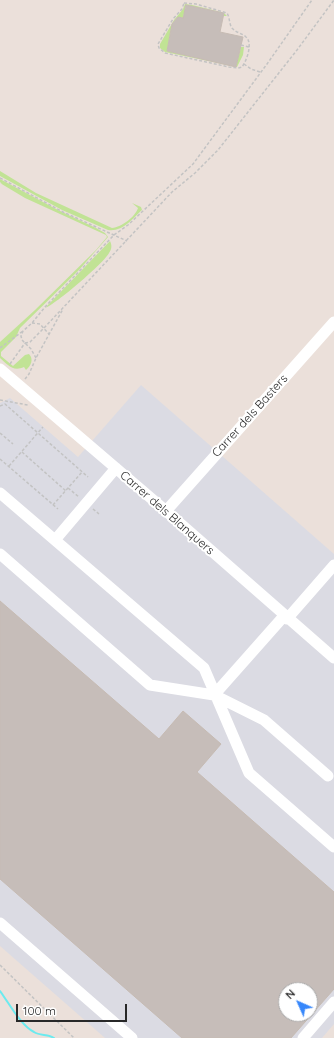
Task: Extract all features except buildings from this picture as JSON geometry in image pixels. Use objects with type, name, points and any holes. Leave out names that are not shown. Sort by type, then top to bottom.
[{"type":"street","name":"Carrer dels Basters","points":[[166,511],[334,322]]},
{"type":"street","name":"Carrer dels Blanquers","points":[[5,366],[19,386],[166,511],[334,658]]},
{"type":"street","points":[[54,540],[116,468]]},
{"type":"street","points":[[0,493],[204,668],[214,695],[249,773],[334,847]]},
{"type":"street","points":[[0,554],[150,685],[214,695],[264,720],[328,776]]},
{"type":"street","points":[[214,695],[334,565]]},
{"type":"street","points":[[0,923],[132,1038]]},
{"type":"street","points":[[303,1038],[334,1002]]},
{"type":"path","points":[[0,348],[32,323],[45,307],[114,234],[128,225],[193,164],[312,0]]},
{"type":"path","points":[[5,366],[25,343],[30,342],[44,328],[172,192],[195,173],[218,150],[297,50],[334,0]]},
{"type":"path","points":[[184,3],[217,10],[227,13],[231,27],[248,38],[249,47],[244,64],[238,68],[167,53],[159,48],[158,44],[173,19],[182,9],[184,3]]},
{"type":"path","points":[[241,45],[249,47]]},
{"type":"path","points":[[244,64],[251,69],[261,72]]},
{"type":"path","points":[[0,178],[63,212],[127,241]]},
{"type":"path","points":[[19,386],[29,374],[36,358],[64,307]]},
{"type":"path","points":[[32,323],[40,324],[49,334]]},
{"type":"path","points":[[23,331],[21,336],[22,340],[31,349],[36,358]]},
{"type":"path","points":[[0,400],[29,405],[40,404]]},
{"type":"path","points":[[0,406],[5,404],[88,477]]},
{"type":"path","points":[[8,466],[43,427]]},
{"type":"path","points":[[0,433],[13,444]]},
{"type":"path","points":[[22,452],[66,491]]},
{"type":"path","points":[[0,459],[58,509]]},
{"type":"path","points":[[53,505],[83,472]]},
{"type":"path","points":[[68,488],[82,500]]},
{"type":"path","points":[[94,510],[99,514]]},
{"type":"path","points":[[0,965],[74,1038]]},
{"type":"shaded area","points":[[141,385],[334,554],[334,1024],[322,1038],[105,1038],[0,946],[0,403],[10,398],[78,457]]},
{"type":"green space","points":[[185,4],[224,13],[186,5],[183,18],[178,17],[172,24],[167,51],[236,66],[241,47],[244,47],[243,55],[237,67],[165,52],[160,48],[160,44],[174,20],[183,9]]},
{"type":"green space","points":[[0,171],[36,193],[112,228],[124,224],[134,215],[138,208],[132,203],[141,207],[142,210],[123,227],[108,230],[62,210],[0,176]]},
{"type":"green space","points":[[0,179],[58,210],[96,228],[105,233],[108,237],[79,270],[20,328],[16,337],[1,352],[1,356],[13,366],[25,355],[29,354],[31,356],[31,362],[26,370],[24,367],[17,369],[11,367],[0,358],[0,342],[35,310],[96,250],[107,237],[106,235],[25,198],[0,183],[2,184]]},
{"type":"green space","points":[[110,241],[111,250],[106,258],[69,292],[45,308]]},
{"type":"waterway","points":[[0,991],[24,1025],[36,1033],[54,1038]]}]
